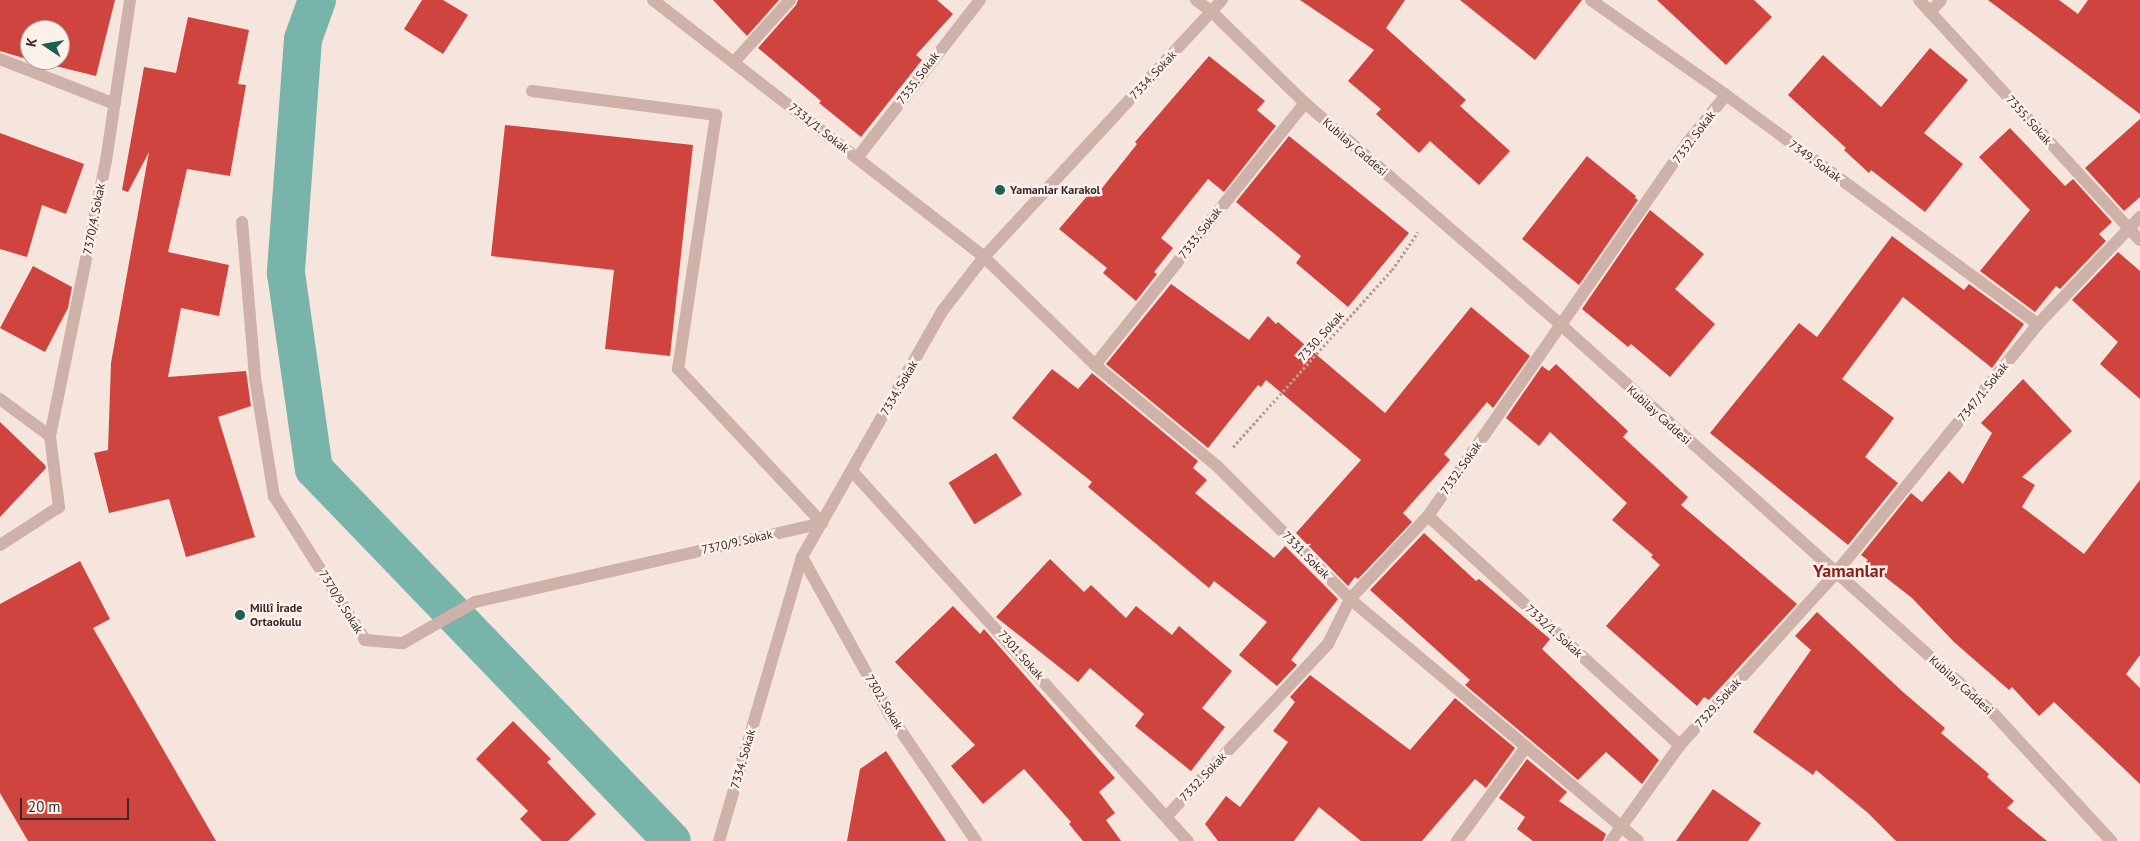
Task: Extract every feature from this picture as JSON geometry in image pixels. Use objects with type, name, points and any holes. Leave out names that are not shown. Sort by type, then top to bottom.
[{"type":"street","name":"7370/4. Sokak","points":[[0,544],[59,507],[50,436],[115,104],[130,0]]},
{"type":"street","name":"7331/1. Sokak","points":[[654,0],[984,257]]},
{"type":"street","points":[[734,62],[790,0]]},
{"type":"street","name":"7335. Sokak","points":[[857,158],[980,0]]},
{"type":"street","name":"Kubilay Caddesi","points":[[1196,0],[1212,12],[1305,102],[1561,325],[1835,574],[1994,714],[2111,841]]},
{"type":"street","name":"7334. Sokak","points":[[719,841],[802,557],[943,310],[984,257],[1222,0]]},
{"type":"street","name":"7349. Sokak","points":[[1591,0],[1726,95],[2038,324]]},
{"type":"street","name":"7355. Sokak","points":[[1919,0],[2140,240]]},
{"type":"street","points":[[1930,12],[1941,0]]},
{"type":"street","points":[[0,59],[115,104]]},
{"type":"street","points":[[532,91],[716,115],[678,369],[822,522]]},
{"type":"street","name":"7332. Sokak","points":[[1167,816],[1328,644],[1350,599],[1428,516],[1687,142],[1726,95]]},
{"type":"street","name":"7333. Sokak","points":[[1096,365],[1305,102]]},
{"type":"street","name":"7347/1. Sokak","points":[[1835,574],[2038,324],[2140,218]]},
{"type":"street","name":"7370/9. Sokak","points":[[242,222],[255,378],[274,496],[365,640],[404,643],[475,602],[822,522]]},
{"type":"street","name":"7331. Sokak","points":[[984,257],[1096,365],[1216,465],[1350,599],[1638,841]]},
{"type":"street","points":[[0,399],[50,436]]},
{"type":"street","name":"7301. Sokak","points":[[852,471],[1188,841]]},
{"type":"street","name":"7332/1. Sokak","points":[[1428,516],[1680,745]]},
{"type":"street","name":"7302. Sokak","points":[[802,557],[890,715],[976,841]]},
{"type":"street","name":"7329. Sokak","points":[[1612,841],[1680,745],[1835,574]]},
{"type":"street","points":[[1457,841],[1526,746]]},
{"type":"path","name":"7330. Sokak","points":[[1216,465],[1392,270],[1431,213]]},
{"type":"building","points":[[0,0],[115,0],[96,76],[70,70],[70,20],[20,20],[20,57],[0,51]]},
{"type":"building","points":[[422,0],[443,0],[468,15],[443,54],[404,29]]},
{"type":"building","points":[[713,0],[779,0],[747,36]]},
{"type":"building","points":[[798,0],[937,0],[953,14],[916,55],[922,60],[861,137],[819,103],[821,101],[758,48],[796,5]]},
{"type":"building","points":[[1300,0],[1405,0],[1386,28],[1466,100],[1460,106],[1510,151],[1479,185],[1430,141],[1419,153],[1376,114],[1381,109],[1348,81],[1374,50]]},
{"type":"building","points":[[1460,0],[1582,0],[1535,60]]},
{"type":"building","points":[[1657,0],[1754,0],[1772,17],[1726,65]]},
{"type":"building","points":[[1988,0],[2059,0],[2078,14],[2088,0],[2140,0],[2140,114]]},
{"type":"building","points":[[188,17],[249,30],[238,84],[246,85],[230,176],[187,169],[168,252],[229,265],[219,316],[181,308],[168,377],[246,371],[251,406],[218,417],[255,537],[186,557],[169,499],[109,513],[94,453],[108,450],[111,363],[149,152],[128,192],[122,190],[144,67],[176,73]]},
{"type":"building","points":[[1930,48],[1968,80],[1924,133],[1963,164],[1925,212],[1871,170],[1869,173],[1844,150],[1846,148],[1788,95],[1823,55],[1881,107]]},
{"type":"building","points":[[1209,56],[1265,101],[1257,110],[1276,126],[1224,192],[1208,179],[1161,238],[1173,248],[1154,272],[1157,274],[1136,301],[1103,273],[1107,268],[1059,229],[1094,188],[1099,192],[1137,144],[1135,142]]},
{"type":"building","points":[[2140,119],[2140,197],[2124,211],[2085,168]]},
{"type":"building","points":[[505,125],[693,145],[670,356],[605,349],[614,270],[491,256]]},
{"type":"building","points":[[2010,128],[2065,186],[2073,179],[2112,222],[2099,234],[2106,241],[2060,289],[2056,286],[2035,312],[1980,271],[2030,210],[1979,157]]},
{"type":"building","points":[[0,133],[84,164],[66,214],[42,205],[27,257],[0,249]]},
{"type":"building","points":[[1289,136],[1409,233],[1348,307],[1296,263],[1301,256],[1236,202]]},
{"type":"building","points":[[1587,156],[1636,196],[1635,198],[1638,200],[1579,285],[1522,239]]},
{"type":"building","points":[[1650,210],[1704,254],[1675,289],[1715,324],[1670,377],[1631,344],[1628,347],[1582,309]]},
{"type":"building","points":[[1892,236],[1964,290],[1969,284],[2024,324],[1992,368],[1903,297],[1842,379],[1894,418],[1865,457],[1898,483],[1848,545],[1710,433],[1799,323],[1817,337]]},
{"type":"building","points":[[2118,252],[2140,271],[2140,399],[2100,364],[2118,342],[2072,300]]},
{"type":"building","points":[[33,266],[72,287],[68,308],[45,352],[0,328]]},
{"type":"building","points":[[1171,284],[1249,340],[1268,316],[1276,324],[1278,322],[1385,413],[1471,307],[1530,356],[1493,408],[1487,402],[1444,454],[1450,460],[1403,513],[1412,522],[1358,579],[1355,577],[1348,586],[1296,533],[1361,460],[1266,380],[1261,387],[1258,385],[1208,448],[1106,364]]},
{"type":"building","points":[[1556,364],[1628,431],[1623,437],[1688,497],[1681,505],[1797,604],[1709,700],[1704,697],[1697,706],[1606,626],[1660,565],[1651,557],[1653,555],[1612,520],[1627,503],[1550,432],[1539,446],[1506,418],[1542,366],[1549,371]]},
{"type":"building","points":[[1052,369],[1078,389],[1092,373],[1198,461],[1193,468],[1207,480],[1195,493],[1274,558],[1285,546],[1338,599],[1291,660],[1297,665],[1277,686],[1239,655],[1267,622],[1214,581],[1209,588],[1088,487],[1092,482],[1012,418]]},
{"type":"building","points":[[2023,379],[2072,431],[2022,477],[2035,485],[2022,507],[2084,554],[2140,480],[2140,655],[2126,674],[2140,688],[2140,784],[2054,702],[2039,716],[2012,687],[2009,690],[1954,642],[1912,598],[1866,562],[1868,560],[1861,555],[1911,493],[1922,502],[1949,471],[1963,484],[1992,433],[1981,423]]},
{"type":"building","points":[[0,422],[46,468],[0,517]]},
{"type":"building","points":[[996,453],[1022,495],[974,524],[949,483]]},
{"type":"building","points":[[1424,533],[1476,581],[1479,579],[1550,639],[1542,649],[1659,760],[1642,784],[1606,752],[1578,780],[1465,685],[1470,680],[1370,590]]},
{"type":"building","points":[[1050,559],[1084,592],[1091,585],[1126,618],[1136,606],[1172,635],[1179,626],[1232,671],[1202,708],[1225,727],[1191,771],[1135,726],[1144,714],[1090,668],[1078,682],[996,617]]},
{"type":"building","points":[[80,561],[110,619],[93,628],[216,841],[28,841],[0,793],[0,604]]},
{"type":"building","points":[[953,606],[980,634],[984,629],[1115,778],[1099,792],[1115,813],[1106,820],[1121,841],[1083,841],[1069,824],[1071,822],[1024,769],[983,804],[951,766],[975,745],[895,662]]},
{"type":"building","points":[[1817,612],[1903,692],[1945,728],[1941,733],[1989,774],[1987,777],[2014,801],[2007,808],[2047,841],[1896,841],[1868,813],[1816,770],[1813,775],[1753,732],[1811,650],[1795,636]]},
{"type":"building","points":[[1310,675],[1410,750],[1455,698],[1515,748],[1486,788],[1475,779],[1422,841],[1361,841],[1319,807],[1294,841],[1218,841],[1205,824],[1226,796],[1240,807],[1288,742],[1273,731],[1295,702],[1290,697]]},
{"type":"building","points":[[513,721],[551,759],[547,762],[596,814],[568,841],[542,841],[520,819],[528,811],[476,759]]},
{"type":"building","points":[[886,751],[946,841],[847,841],[860,769]]},
{"type":"building","points":[[1527,759],[1567,792],[1559,801],[1606,834],[1603,841],[1533,841],[1517,829],[1525,817],[1499,798]]},
{"type":"building","points":[[1713,789],[1761,823],[1748,841],[1676,841]]},
{"type":"waterway","points":[[317,0],[303,39],[286,273],[314,469],[672,841]]},
{"type":"place","name":"Yamanlar Karakol","points":[[1000,190]]},
{"type":"place","name":"Millî İrade Ortaokulu","points":[[240,615]]},
{"type":"district","name":"Yamanlar","points":[[1849,571]]}]
